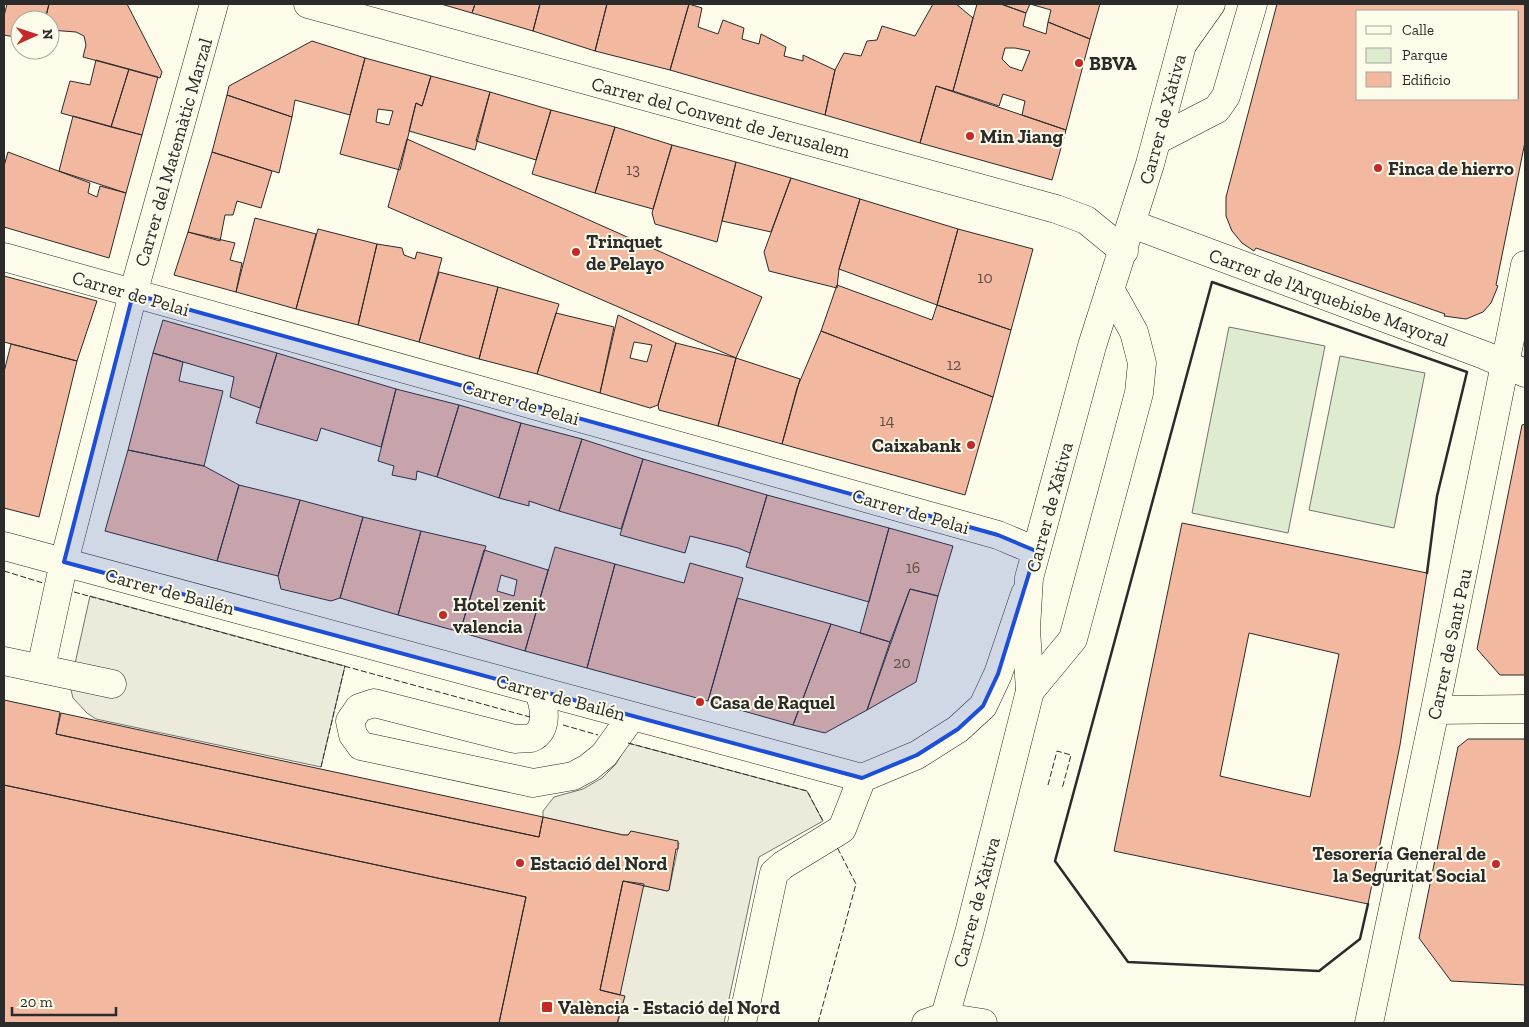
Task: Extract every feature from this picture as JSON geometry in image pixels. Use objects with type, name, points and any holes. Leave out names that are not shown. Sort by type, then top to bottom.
[{"type":"street","name":"Carrer del Matemàtic Marzal","points":[[42,668],[64,562],[133,294],[214,4]]},
{"type":"street","name":"Carrer del Convent de Jerusalem","points":[[308,4],[1056,209],[1086,220],[1124,251]]},
{"type":"street","name":"Carrer de Xàtiva","points":[[938,1021],[969,933],[1030,691],[1026,629],[1027,590],[1036,551],[1110,289],[1124,251],[1157,140],[1193,4]]},
{"type":"street","points":[[1182,45],[1211,4]]},
{"type":"street","points":[[1157,140],[1181,130],[1217,109],[1226,96],[1253,4]]},
{"type":"street","name":"Carrer de l'Arquebisbe Mayoral","points":[[1132,224],[1516,369]]},
{"type":"street","name":"Carrer de Pelai","points":[[4,257],[998,535],[1036,551]]},
{"type":"street","name":"Carrer de Sant Pau","points":[[1369,1023],[1435,710],[1516,369],[1525,265]]},
{"type":"street","points":[[1030,691],[1073,638],[1139,393],[1142,363],[1134,332],[1110,289]]},
{"type":"street","name":"Carrer de Bailén","points":[[4,546],[862,778]]},
{"type":"street","points":[[742,1023],[774,873],[782,865],[842,829],[862,778],[917,755],[958,729],[983,706],[998,674],[1027,590]]},
{"type":"street","points":[[4,661],[112,684]]},
{"type":"street","points":[[538,691],[545,710],[539,732],[532,738],[515,739],[374,703],[359,708],[350,721],[353,735],[361,746],[533,782],[573,776],[588,768],[604,755],[632,716]]},
{"type":"street","points":[[1435,710],[1525,710]]},
{"type":"street","points":[[938,1021],[983,1023]]},
{"type":"highlighted area","points":[[133,294],[998,535],[1036,551],[998,674],[983,706],[958,729],[917,755],[862,778],[64,562]]},
{"type":"green space","points":[[1229,327],[1325,346],[1288,533],[1192,513]]},
{"type":"green space","points":[[1340,356],[1425,373],[1394,528],[1309,510]]},
{"type":"shaded area","points":[[90,596],[345,666],[321,767],[96,719],[87,713],[73,698],[70,686]]},
{"type":"shaded area","points":[[628,743],[807,791],[823,821],[759,857],[724,1023],[618,1023],[624,996],[600,990],[623,881],[669,890],[679,843],[630,833],[623,835],[543,817],[543,811],[554,797],[583,789],[602,778],[616,764]]},
{"type":"building","points":[[7,4],[49,4],[48,10],[10,10],[10,36],[4,35],[4,16]]},
{"type":"building","points":[[49,4],[127,4],[162,72],[160,78],[83,57],[86,45],[84,36],[76,32],[60,31],[60,10],[48,10]]},
{"type":"building","points":[[441,4],[475,4],[472,13]]},
{"type":"building","points":[[475,4],[540,4],[533,31],[472,13]]},
{"type":"building","points":[[540,4],[607,4],[595,51],[533,31]]},
{"type":"building","points":[[607,4],[689,4],[670,70],[595,51]]},
{"type":"building","points":[[689,4],[702,8],[698,27],[718,34],[723,20],[744,28],[742,39],[759,44],[761,34],[786,47],[784,56],[803,61],[803,55],[835,70],[825,115],[670,70]]},
{"type":"building","points":[[933,4],[956,4],[973,18],[953,91],[936,86],[920,143],[825,115],[835,70],[844,53],[861,56],[867,41],[877,40],[882,26],[915,36]]},
{"type":"building","points":[[977,4],[1001,4],[1026,13],[1023,26],[1046,34],[1048,22],[1090,39],[1066,130],[1022,115],[1025,101],[1003,94],[999,106],[953,91]],"holes":[[[1005,48],[1030,51],[1022,71],[1010,67],[1002,59]]]},
{"type":"building","points":[[1001,4],[1030,4],[1026,13]]},
{"type":"building","points":[[1030,4],[1100,4],[1090,39],[1048,22],[1051,10]]},
{"type":"building","name":"Finca de hierro","points":[[1277,4],[1525,4],[1525,142],[1496,285],[1498,286],[1491,303],[1483,312],[1466,319],[1444,316],[1445,314],[1256,248],[1254,251],[1242,243],[1232,231],[1226,216],[1226,197]]},
{"type":"building","points":[[312,41],[365,58],[350,115],[295,100],[292,117],[227,95],[229,86]]},
{"type":"building","points":[[365,58],[431,76],[422,106],[416,103],[400,170],[340,154]],"holes":[[[378,109],[393,111],[389,125],[376,122]]]},
{"type":"building","points":[[96,60],[129,69],[111,127],[61,113],[70,81],[90,85]]},
{"type":"building","points":[[129,69],[158,77],[142,135],[111,127]]},
{"type":"building","points":[[431,76],[490,92],[475,150],[409,131],[416,103],[422,106]]},
{"type":"building","points":[[936,86],[1066,130],[1052,180],[920,143]]},
{"type":"building","points":[[490,92],[551,110],[536,160],[476,141]]},
{"type":"building","points":[[227,95],[292,117],[279,173],[212,152]]},
{"type":"building","points":[[551,110],[615,127],[595,193],[532,174]]},
{"type":"building","points":[[73,116],[142,135],[126,193],[59,171]]},
{"type":"building","points":[[615,127],[672,145],[653,209],[595,193]]},
{"type":"building","name":"Trinquet de Pelayo","points":[[407,139],[762,297],[736,358],[388,207]]},
{"type":"building","points":[[672,145],[736,162],[717,242],[655,224],[652,213]]},
{"type":"building","points":[[8,152],[90,183],[88,193],[97,197],[100,186],[126,193],[109,258],[4,227],[4,166]]},
{"type":"building","points":[[212,152],[272,171],[261,208],[237,201],[233,215],[225,215],[220,241],[188,232]]},
{"type":"building","points":[[736,162],[791,178],[771,232],[722,221]]},
{"type":"building","points":[[791,178],[860,199],[839,269],[837,288],[769,271],[764,252]]},
{"type":"building","points":[[860,199],[958,229],[937,305],[839,269]]},
{"type":"building","points":[[255,218],[316,234],[296,309],[236,292]]},
{"type":"building","points":[[318,229],[377,244],[358,325],[296,309]]},
{"type":"building","points":[[958,229],[1033,249],[1011,330],[937,305]]},
{"type":"building","points":[[188,232],[235,243],[230,260],[242,263],[236,292],[174,275]]},
{"type":"building","points":[[377,244],[402,248],[404,255],[415,259],[417,252],[442,258],[419,342],[358,325]]},
{"type":"building","points":[[439,272],[498,287],[479,359],[419,342]]},
{"type":"building","points":[[4,276],[97,301],[77,361],[4,342]]},
{"type":"building","points":[[837,285],[932,320],[937,305],[1011,330],[993,397],[821,331]]},
{"type":"building","points":[[498,287],[559,304],[537,374],[479,359]]},
{"type":"building","points":[[556,313],[614,327],[600,393],[537,374]]},
{"type":"building","points":[[618,315],[676,343],[658,405],[650,408],[600,393]],"holes":[[[634,342],[652,345],[647,362],[630,358]]]},
{"type":"building","points":[[163,320],[277,353],[260,408],[230,397],[234,377],[153,353]]},
{"type":"building","points":[[821,331],[993,397],[965,495],[782,444],[797,388]]},
{"type":"building","points":[[676,343],[736,358],[718,426],[659,410],[658,405]]},
{"type":"building","points":[[11,344],[77,361],[39,517],[4,508],[4,372]]},
{"type":"building","points":[[153,353],[183,362],[179,381],[223,391],[204,466],[128,450]]},
{"type":"building","points":[[277,353],[396,389],[381,447],[321,428],[317,441],[256,423]]},
{"type":"building","points":[[736,358],[800,379],[782,444],[718,426]]},
{"type":"building","points":[[396,389],[459,405],[437,477],[417,471],[416,480],[392,475],[394,466],[378,461]]},
{"type":"building","points":[[459,405],[521,423],[499,498],[437,477]]},
{"type":"building","points":[[521,423],[582,439],[559,511],[529,501],[529,506],[499,498]]},
{"type":"building","points":[[1525,424],[1525,675],[1500,675],[1477,649],[1522,425]]},
{"type":"building","points":[[582,439],[643,459],[621,529],[559,511]]},
{"type":"building","points":[[128,450],[204,466],[239,485],[217,561],[105,531]]},
{"type":"building","points":[[643,459],[767,495],[750,553],[738,548],[690,536],[685,553],[620,535]]},
{"type":"building","points":[[239,485],[300,500],[278,576],[217,561]]},
{"type":"building","points":[[767,495],[889,528],[869,602],[746,567]]},
{"type":"building","points":[[300,500],[363,517],[340,598],[331,601],[281,589],[278,576]]},
{"type":"building","points":[[363,517],[421,531],[398,615],[340,598]]},
{"type":"building","points":[[1182,523],[1427,573],[1400,745],[1368,904],[1114,851]],"holes":[[[1249,633],[1339,654],[1310,797],[1220,776]]]},
{"type":"building","points":[[889,528],[953,546],[938,596],[910,589],[890,642],[860,633]]},
{"type":"building","points":[[421,531],[486,546],[460,632],[398,615]]},
{"type":"building","points":[[555,547],[615,564],[587,668],[525,651]]},
{"type":"building","points":[[484,550],[548,570],[525,651],[460,632]],"holes":[[[501,575],[517,580],[514,596],[497,591]]]},
{"type":"building","points":[[690,563],[743,578],[708,701],[587,668],[615,564],[684,583]]},
{"type":"building","points":[[910,589],[938,596],[916,682],[867,710]]},
{"type":"building","points":[[737,598],[831,624],[793,725],[708,701]]},
{"type":"building","points":[[831,624],[890,642],[867,710],[825,733],[793,725]]},
{"type":"building","name":"Estació del Nord","points":[[4,700],[60,712],[56,734],[539,837],[543,817],[623,835],[628,835],[631,831],[678,841],[669,890],[623,881],[600,990],[625,996],[617,1023],[499,1023],[526,897],[4,785]]},
{"type":"building","points":[[61,713],[543,817],[539,837],[56,734]]},
{"type":"building","points":[[1468,739],[1525,739],[1525,985],[1451,981],[1419,938],[1458,747]]},
{"type":"building","points":[[4,785],[526,897],[499,1023],[4,1023]]},
{"type":"building","points":[[623,881],[644,884],[620,995],[600,990]]},
{"type":"fence","points":[[4,571],[43,583]]},
{"type":"fence","points":[[74,592],[530,717]]},
{"type":"fence","points":[[321,767],[345,666]]},
{"type":"fence","points":[[563,725],[598,735]]},
{"type":"fence","points":[[628,743],[807,791],[823,821]]},
{"type":"fence","points":[[1048,785],[1057,751],[1071,755],[1062,789]]},
{"type":"fence","points":[[818,1023],[856,884],[837,847]]},
{"type":"wall","points":[[1368,904],[1360,939],[1319,971],[1128,962],[1055,861],[1212,282],[1467,372],[1437,496],[1427,573]]},
{"type":"place","name":"BBVA","points":[[1079,63]]},
{"type":"place","name":"Min Jiang","points":[[970,136]]},
{"type":"place","name":"Finca de hierro","points":[[1378,168]]},
{"type":"place","name":"Trinquet de Pelayo","points":[[576,252]]},
{"type":"place","name":"Caixabank","points":[[971,445]]},
{"type":"place","name":"Hotel zenit valencia","points":[[443,615]]},
{"type":"place","name":"Casa de Raquel","points":[[700,702]]},
{"type":"place","name":"Estació del Nord","points":[[520,863]]},
{"type":"place","name":"Tesorería General de la Seguritat Social","points":[[1496,864]]},
{"type":"place","name":"València - Estació del Nord","points":[[547,1007]]}]
